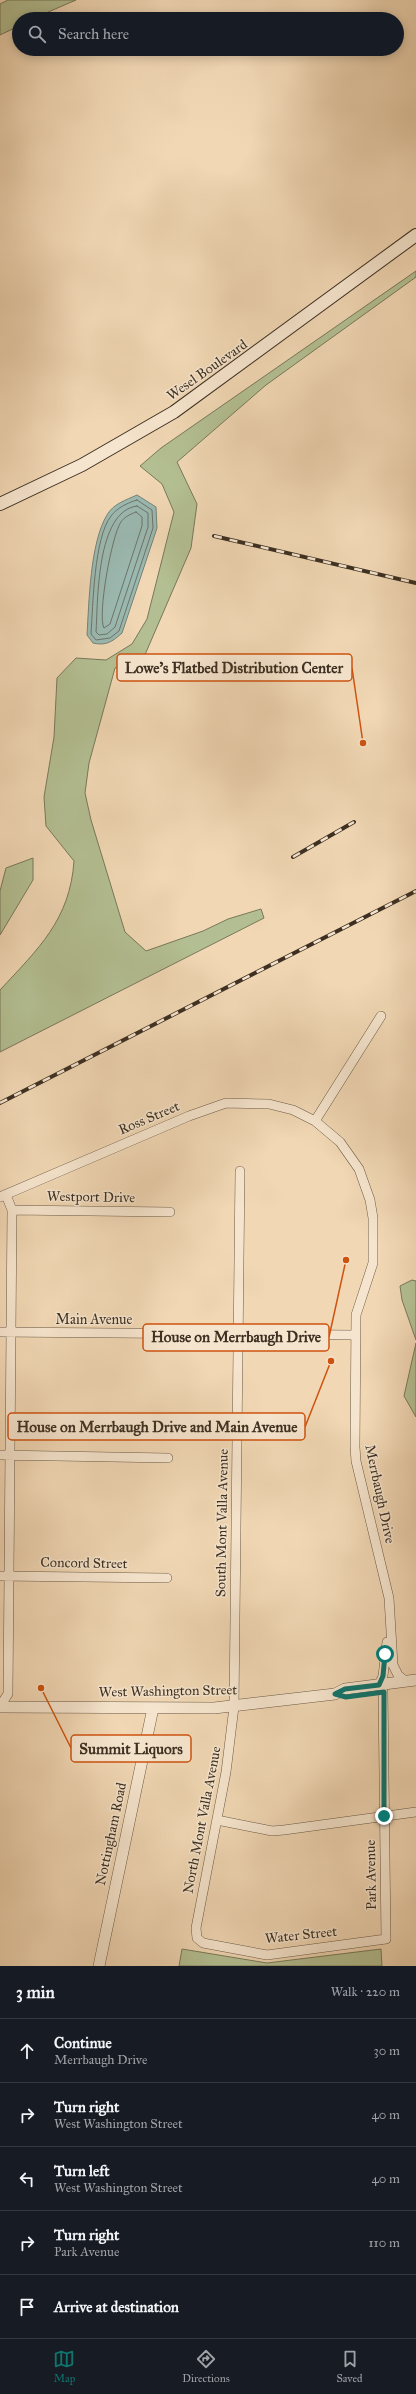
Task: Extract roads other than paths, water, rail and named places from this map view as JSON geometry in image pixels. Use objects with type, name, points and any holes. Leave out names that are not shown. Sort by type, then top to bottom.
[{"type":"main road","name":"Wesel Boulevard","points":[[0,504],[82,465],[174,412],[416,236]]},
{"type":"street","points":[[315,1121],[381,1016]]},
{"type":"street","name":"Ross Street","points":[[3,1196],[189,1116],[226,1103],[269,1104],[293,1110],[315,1121]]},
{"type":"street","name":"Merrbaugh Drive","points":[[315,1121],[330,1132],[350,1156],[359,1169],[370,1200],[374,1235],[373,1263],[356,1315],[356,1461],[389,1598],[393,1665],[398,1676],[405,1681]]},
{"type":"street","name":"South Mont Valla Avenue","points":[[234,1706],[240,1171]]},
{"type":"street","points":[[0,1706],[8,1694],[4,1576],[10,1455],[12,1210],[3,1196]]},
{"type":"street","name":"Westport Drive","points":[[12,1210],[170,1212]]},
{"type":"street","name":"Main Avenue","points":[[0,1332],[356,1335]]},
{"type":"street","points":[[0,1455],[168,1458]]},
{"type":"street","name":"Concord Street","points":[[4,1576],[167,1578]]},
{"type":"street","name":"Merrbaugh Drive","points":[[381,1688],[385,1654],[390,1631]]},
{"type":"street","name":"West Washington Street","points":[[381,1688],[405,1681],[416,1680]]},
{"type":"street","name":"West Washington Street","points":[[0,1706],[153,1708],[234,1706],[335,1694],[345,1689],[416,1687]]},
{"type":"street","name":"Park Avenue","points":[[381,1688],[386,1939]]},
{"type":"street","name":"North Mont Valla Avenue","points":[[197,1938],[196,1928],[217,1820],[232,1729],[234,1706]]},
{"type":"street","name":"Nottingham Road","points":[[99,1966],[153,1708]]},
{"type":"street","points":[[217,1820],[272,1831],[416,1812]]},
{"type":"street","name":"Water Street","points":[[197,1938],[210,1946],[267,1955],[386,1939]]},
{"type":"water","points":[[137,495],[156,507],[157,528],[122,633],[115,639],[105,644],[93,643],[87,635],[91,574],[101,527],[107,515],[113,508]]},
{"type":"railway","points":[[214,536],[416,583]]},
{"type":"railway","points":[[293,857],[354,822]]},
{"type":"railway","points":[[0,1103],[416,891]]},
{"type":"place","name":"Lowe's Flatbed Distribution Center","points":[[363,743]]},
{"type":"place","name":"House on Merrbaugh Drive","points":[[346,1260]]},
{"type":"place","name":"House on Merrbaugh Drive and Main Avenue","points":[[331,1361]]},
{"type":"place","name":"Summit Liquors","points":[[41,1688]]}]
